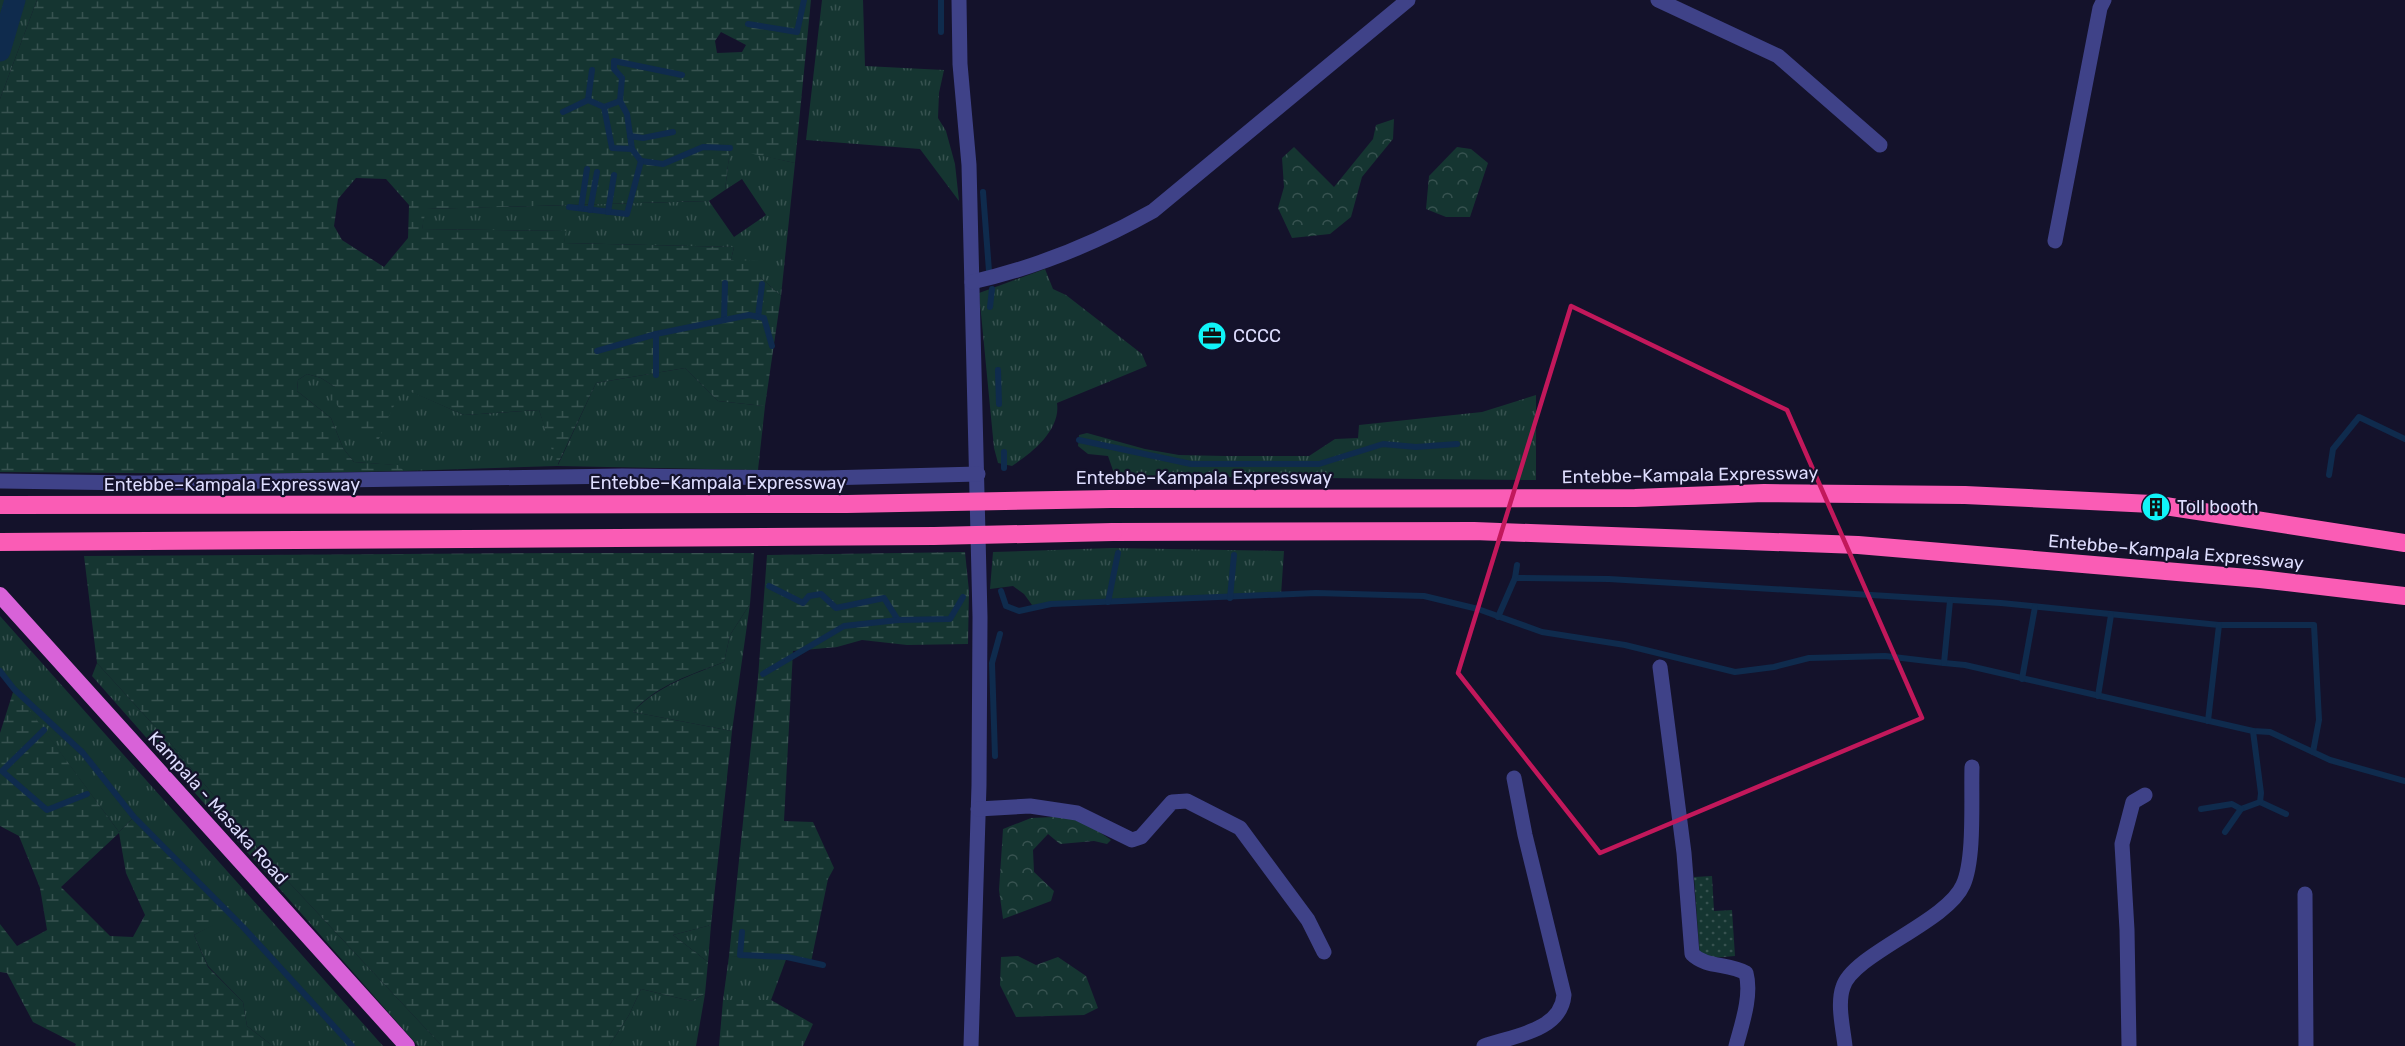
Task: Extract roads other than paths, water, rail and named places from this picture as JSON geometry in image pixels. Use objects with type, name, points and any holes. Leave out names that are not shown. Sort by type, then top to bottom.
[{"type":"highway","name":"Entebbe–Kampala Expressway","points":[[0,506],[847,504],[1111,499],[1624,498],[1764,493],[1965,495],[2152,504],[2405,543]]},
{"type":"highway","name":"Entebbe–Kampala Expressway","points":[[0,542],[1474,531],[1858,545],[2260,579],[2405,596]]},
{"type":"highway","name":"Kampala - Masaka Road","points":[[0,595],[407,1046]]},
{"type":"street","points":[[959,0],[960,64],[969,165],[978,474],[978,809],[971,1046]]},
{"type":"street","points":[[972,282],[1008,273],[1091,241],[1123,228],[1153,211],[1408,0]]},
{"type":"street","points":[[1658,0],[1778,56],[1880,145]]},
{"type":"street","points":[[2055,241],[2100,8],[2104,0]]},
{"type":"street","points":[[0,481],[136,483],[622,476],[825,478],[978,474]]},
{"type":"street","points":[[1660,667],[1684,853],[1692,954],[1702,962],[1722,964],[1746,973],[1748,981],[1744,1017],[1736,1046]]},
{"type":"street","points":[[1845,1046],[1841,996],[1843,984],[1856,969],[1944,907],[1962,888],[1969,870],[1972,767]]},
{"type":"street","points":[[1484,1046],[1542,1027],[1559,1015],[1563,1006],[1564,994],[1525,835],[1514,778]]},
{"type":"street","points":[[2129,1046],[2127,930],[2122,844],[2133,802],[2145,795]]},
{"type":"street","points":[[978,809],[1030,806],[1077,813],[1132,840],[1141,837],[1166,806],[1172,802],[1187,801],[1240,828],[1308,920],[1324,952]]},
{"type":"street","points":[[2305,894],[2306,1046]]},
{"type":"waterway","points":[[0,51],[15,0]]},
{"type":"waterway","points":[[748,24],[797,32],[804,0]]},
{"type":"waterway","points":[[941,0],[941,32]]},
{"type":"waterway","points":[[620,101],[622,78],[614,69],[614,61],[682,75]]},
{"type":"waterway","points":[[588,100],[592,70]]},
{"type":"waterway","points":[[563,112],[588,100],[604,107],[612,148],[632,149],[641,161],[663,164],[703,147],[730,148]]},
{"type":"waterway","points":[[604,107],[620,101],[627,114],[632,149]]},
{"type":"waterway","points":[[630,136],[643,138],[673,132]]},
{"type":"waterway","points":[[569,207],[627,214],[641,161]]},
{"type":"waterway","points":[[581,208],[587,169]]},
{"type":"waterway","points":[[590,210],[597,172]]},
{"type":"waterway","points":[[608,212],[614,175]]},
{"type":"waterway","points":[[983,192],[989,271]]},
{"type":"waterway","points":[[724,320],[725,283]]},
{"type":"waterway","points":[[758,317],[762,284]]},
{"type":"waterway","points":[[990,307],[992,289]]},
{"type":"waterway","points":[[597,351],[656,334],[749,315],[764,318],[772,346]]},
{"type":"waterway","points":[[656,334],[656,375]]},
{"type":"waterway","points":[[998,370],[999,404]]},
{"type":"waterway","points":[[2329,475],[2333,449],[2359,417],[2405,439]]},
{"type":"waterway","points":[[1079,440],[1191,464],[1319,464],[1383,444],[1416,447],[1457,444]]},
{"type":"waterway","points":[[1004,452],[1004,468]]},
{"type":"waterway","points":[[1108,602],[1118,553]]},
{"type":"waterway","points":[[1230,598],[1234,555]]},
{"type":"waterway","points":[[1498,617],[1515,578],[1517,565]]},
{"type":"waterway","points":[[1515,578],[1609,579],[2001,603],[2219,625],[2314,625],[2319,720],[2313,752]]},
{"type":"waterway","points":[[769,586],[803,603],[809,596],[821,594],[836,608],[884,598],[898,620]]},
{"type":"waterway","points":[[1001,591],[1006,606],[1019,611],[1051,604],[1316,593],[1424,596],[1478,609],[1542,632],[1625,645],[1735,672],[1774,667],[1809,658],[1885,656],[1965,665],[2253,731],[2270,732],[2330,760],[2405,781]]},
{"type":"waterway","points":[[763,674],[844,626],[898,620],[950,619],[963,597]]},
{"type":"waterway","points":[[1944,663],[1950,601]]},
{"type":"waterway","points":[[2022,679],[2035,607]]},
{"type":"waterway","points":[[2098,696],[2111,615]]},
{"type":"waterway","points":[[2208,721],[2219,625]]},
{"type":"waterway","points":[[995,756],[992,663],[1000,634]]},
{"type":"waterway","points":[[0,671],[14,689],[83,753],[134,817],[243,927],[352,1046]]},
{"type":"waterway","points":[[44,730],[2,771],[47,810],[87,794]]},
{"type":"waterway","points":[[2201,809],[2232,804],[2241,809],[2260,802],[2261,793],[2253,731]]},
{"type":"waterway","points":[[2260,802],[2286,814]]},
{"type":"waterway","points":[[2225,832],[2241,809]]},
{"type":"waterway","points":[[742,932],[740,955],[787,957],[823,965]]},
{"type":"place","name":"CCCC","points":[[1212,336]]},
{"type":"place","name":"Toll booth","points":[[2156,507]]}]
